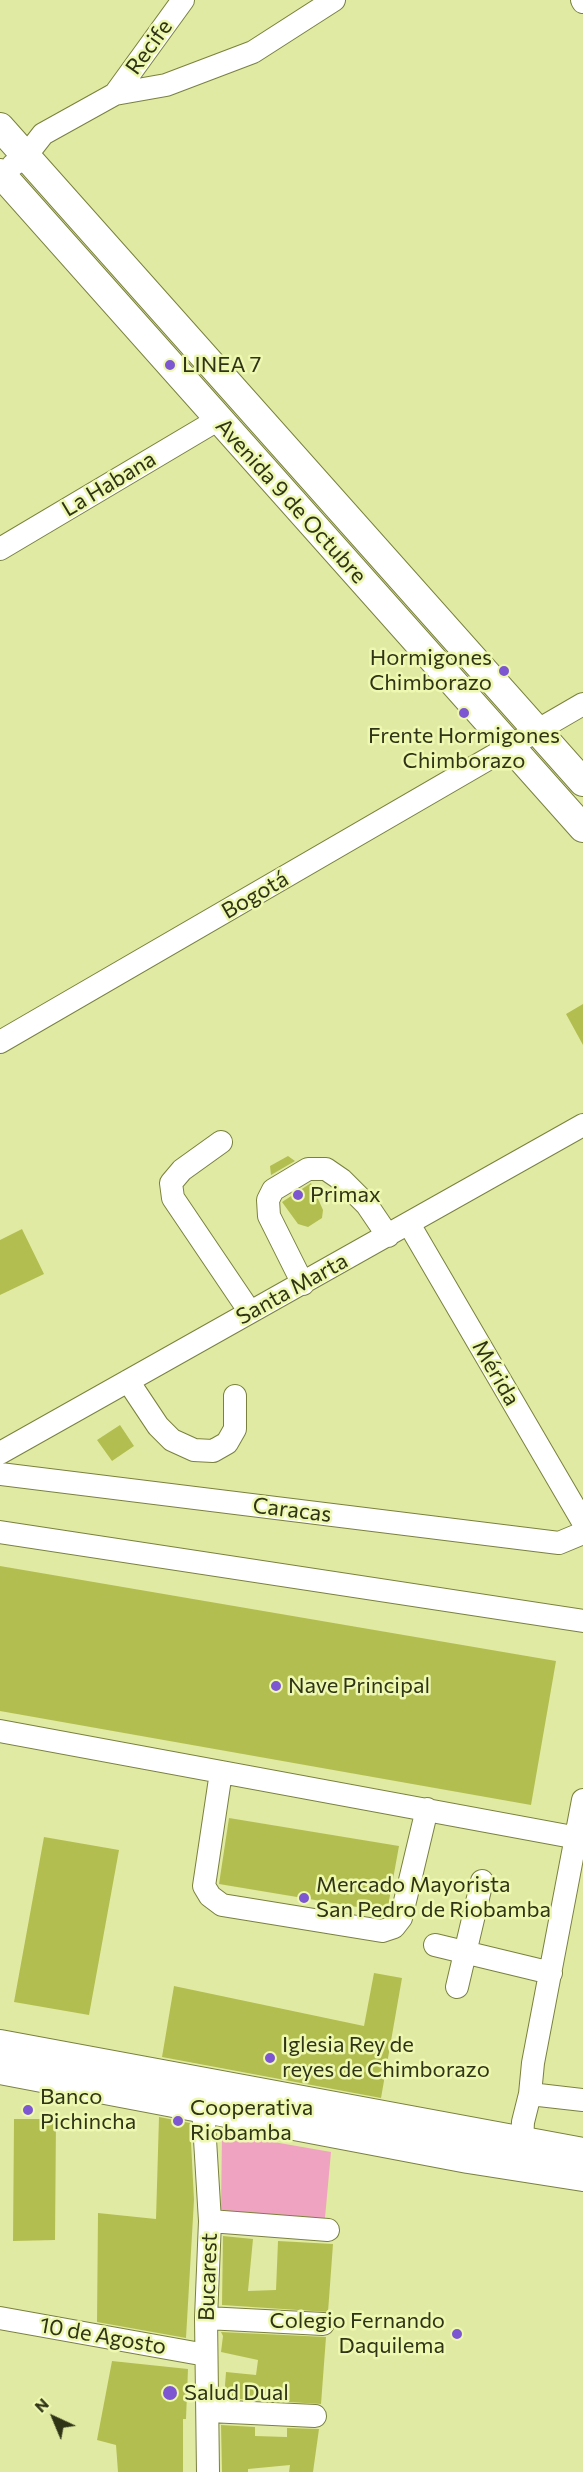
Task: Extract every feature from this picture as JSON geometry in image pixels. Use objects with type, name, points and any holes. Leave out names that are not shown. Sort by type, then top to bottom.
[{"type":"main road","name":"Avenida 9 de Octubre","points":[[10,142],[583,782]]},
{"type":"main road","name":"Avenida 9 de Octubre","points":[[0,173],[583,828]]},
{"type":"main road","points":[[0,2044],[205,2095],[470,2145],[583,2177]]},
{"type":"main road","points":[[0,2070],[205,2095]]},
{"type":"main road","points":[[470,2145],[522,2141],[583,2152]]},
{"type":"street","name":"Recife","points":[[115,94],[183,0]]},
{"type":"street","points":[[0,173],[10,142],[43,134],[115,94],[166,85],[253,52],[334,0]]},
{"type":"street","name":"La Habana","points":[[0,549],[219,419]]},
{"type":"street","points":[[536,731],[583,705]]},
{"type":"street","name":"Bogotá","points":[[0,1042],[536,731]]},
{"type":"street","name":"Santa Marta","points":[[0,1453],[583,1125]]},
{"type":"street","points":[[220,1142],[171,1183],[173,1198],[250,1312]]},
{"type":"street","points":[[303,1284],[269,1216],[268,1200],[273,1190],[308,1169],[326,1169],[342,1180],[367,1205],[388,1236]]},
{"type":"street","name":"Mérida","points":[[409,1224],[583,1522]]},
{"type":"street","points":[[128,1381],[158,1426],[172,1440],[194,1450],[213,1451],[227,1443],[235,1429],[235,1396]]},
{"type":"street","name":"Caracas","points":[[0,1474],[559,1543],[583,1533]]},
{"type":"street","points":[[0,1532],[583,1620]]},
{"type":"street","points":[[0,1731],[579,1838]]},
{"type":"street","points":[[221,1772],[204,1886],[210,1896],[222,1905],[382,1932],[394,1927],[401,1918],[427,1809]]},
{"type":"street","points":[[522,2141],[533,2063],[579,1838],[583,1800]]},
{"type":"street","points":[[457,1987],[482,1881]]},
{"type":"street","points":[[435,1945],[551,1973]]},
{"type":"street","points":[[530,2094],[583,2100]]},
{"type":"street","name":"Bucarest","points":[[205,2095],[210,2221],[206,2318],[208,2472]]},
{"type":"street","points":[[210,2221],[328,2230]]},
{"type":"street","name":"10 de Agosto","points":[[0,2318],[206,2355]]},
{"type":"street","points":[[206,2318],[323,2324]]},
{"type":"street","points":[[209,2411],[315,2416]]},
{"type":"shaded area","points":[[222,2133],[331,2152],[325,2218],[221,2212]]},
{"type":"building","points":[[583,1004],[583,1045],[566,1014]]},
{"type":"building","points":[[288,1156],[295,1161],[271,1175],[270,1166]]},
{"type":"building","points":[[311,1183],[323,1210],[322,1218],[308,1227],[298,1224],[282,1202]]},
{"type":"building","points":[[22,1229],[44,1274],[0,1295],[0,1240]]},
{"type":"building","points":[[120,1425],[134,1446],[112,1461],[97,1440]]},
{"type":"building","name":"Nave Principal","points":[[0,1566],[556,1661],[531,1805],[0,1711]]},
{"type":"building","points":[[229,1818],[399,1846],[387,1912],[219,1884]]},
{"type":"building","points":[[44,1837],[119,1850],[89,2015],[14,2002]]},
{"type":"building","points":[[374,1973],[402,1978],[381,2098],[162,2057],[174,1986],[364,2026]]},
{"type":"building","points":[[159,2117],[190,2123],[194,2200],[186,2338],[97,2322],[98,2213],[156,2219]]},
{"type":"building","points":[[14,2119],[56,2119],[55,2240],[13,2241]]},
{"type":"building","points":[[223,2236],[253,2239],[248,2291],[276,2290],[278,2241],[333,2244],[328,2312],[222,2305]]},
{"type":"building","points":[[221,2332],[326,2337],[321,2404],[224,2398],[226,2372],[256,2375],[258,2360],[221,2352],[223,2336]]},
{"type":"building","points":[[112,2361],[188,2369],[186,2419],[183,2419],[183,2472],[118,2472],[116,2445],[97,2440]]},
{"type":"building","points":[[221,2425],[255,2427],[255,2436],[287,2437],[287,2428],[319,2429],[313,2472],[289,2472],[290,2465],[248,2469],[248,2472],[222,2472]]},
{"type":"place","name":"LINEA 7","points":[[170,365]]},
{"type":"place","name":"Hormigones Chimborazo","points":[[504,671]]},
{"type":"place","name":"Frente Hormigones Chimborazo","points":[[464,713]]},
{"type":"place","name":"Primax","points":[[298,1195]]},
{"type":"place","name":"Nave Principal","points":[[276,1686]]},
{"type":"place","name":"Mercado Mayorista San Pedro de Riobamba","points":[[304,1898]]},
{"type":"place","name":"Iglesia Rey de reyes de Chimborazo","points":[[270,2058]]},
{"type":"place","name":"Banco Pichincha","points":[[28,2110]]},
{"type":"place","name":"Cooperativa Riobamba","points":[[178,2121]]},
{"type":"place","name":"Colegio Fernando Daquilema","points":[[457,2334]]},
{"type":"place","name":"Salud Dual","points":[[170,2393]]}]
